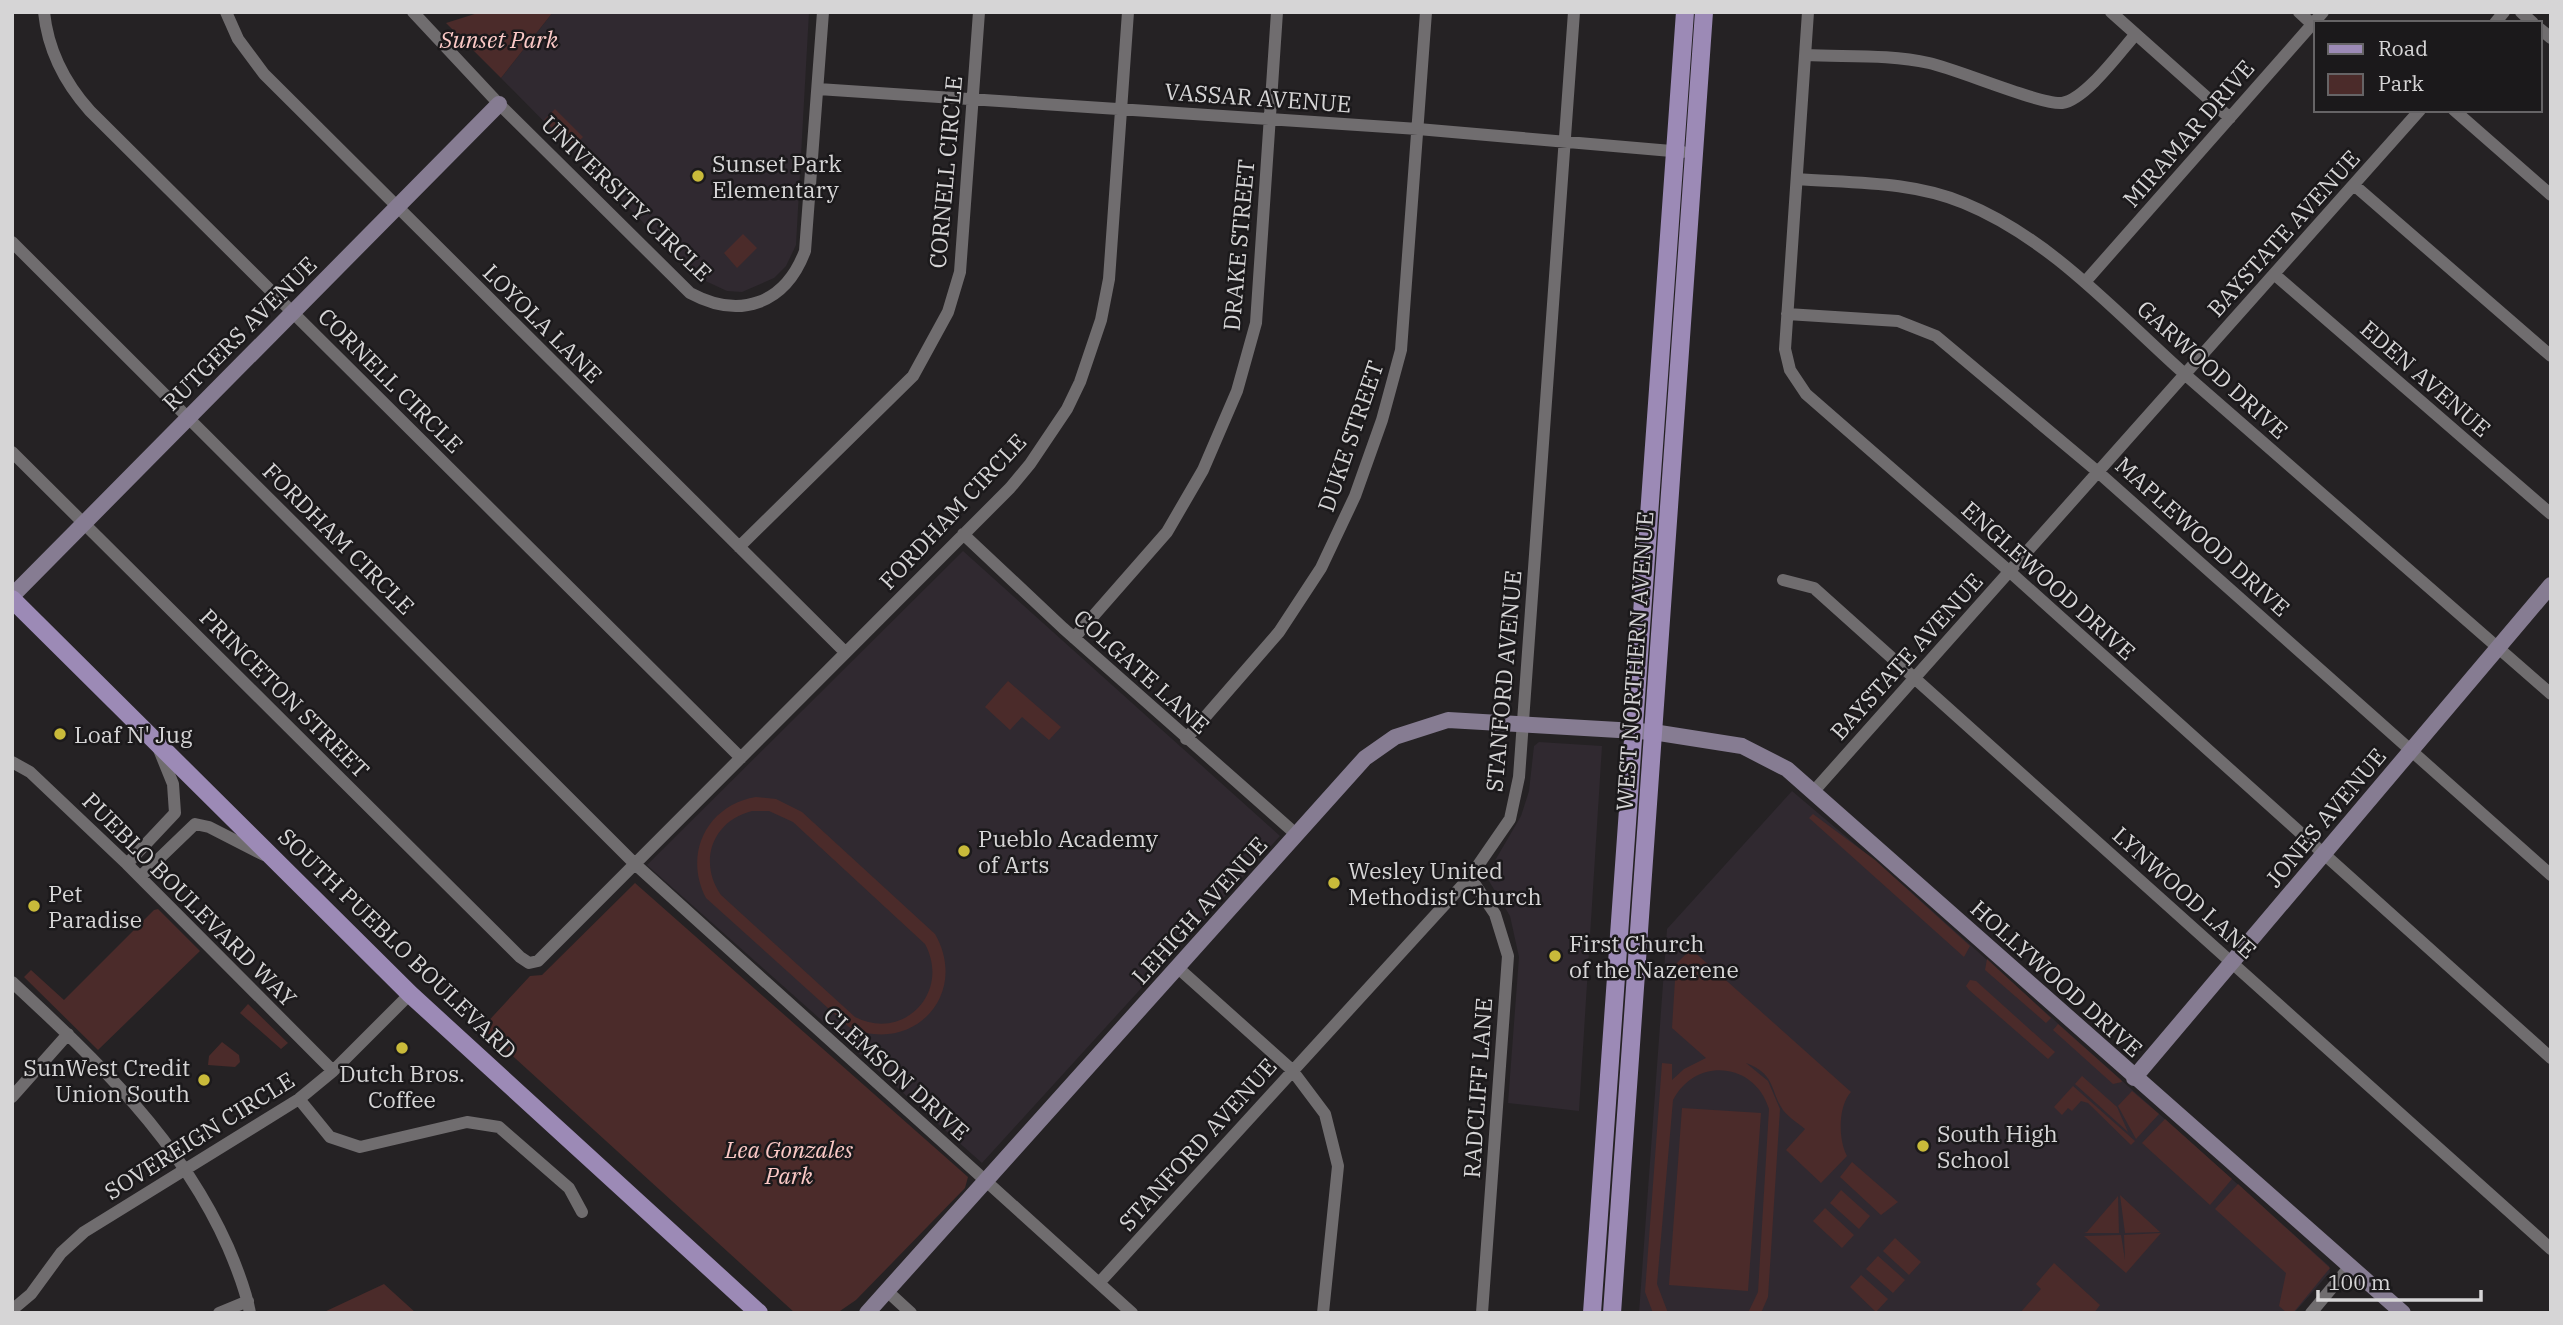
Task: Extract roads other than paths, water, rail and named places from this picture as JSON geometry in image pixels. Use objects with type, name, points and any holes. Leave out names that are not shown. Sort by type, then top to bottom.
[{"type":"main road","name":"WEST NORTHERN AVENUE","points":[[1612,1313],[1675,151],[1685,12]]},
{"type":"main road","name":"WEST NORTHERN AVENUE","points":[[1592,1313],[1694,153],[1704,12]]},
{"type":"main road","name":"SOUTH PUEBLO BOULEVARD","points":[[12,597],[410,994],[759,1313]]},
{"type":"street","name":"CORNELL CIRCLE","points":[[44,12],[54,56],[77,96],[741,758]]},
{"type":"street","name":"LOYOLA LANE","points":[[226,12],[249,57],[845,652]]},
{"type":"street","name":"UNIVERSITY CIRCLE","points":[[413,12],[499,104],[690,293],[705,301],[733,307],[764,300],[778,292],[790,281],[802,259],[808,232],[823,12]]},
{"type":"street","name":"CORNELL CIRCLE","points":[[739,547],[913,376],[934,342],[948,312],[960,272],[979,12]]},
{"type":"street","name":"FORDHAM CIRCLE","points":[[528,963],[546,955],[963,534],[1030,464],[1067,409],[1084,372],[1101,320],[1109,279],[1128,12]]},
{"type":"street","name":"DRAKE STREET","points":[[1074,638],[1167,532],[1203,470],[1237,391],[1256,323],[1278,12]]},
{"type":"street","name":"DUKE STREET","points":[[1186,739],[1279,632],[1321,568],[1355,496],[1382,421],[1401,350],[1426,12]]},
{"type":"street","name":"STANFORD AVENUE","points":[[1099,1283],[1470,877],[1510,820],[1519,777],[1574,12]]},
{"type":"street","name":"ENGLEWOOD DRIVE","points":[[1808,12],[1785,349],[1790,370],[1806,394],[2009,571],[2551,1058]]},
{"type":"street","points":[[2111,12],[2230,118]]},
{"type":"street","points":[[2299,12],[2312,24]]},
{"type":"street","name":"MIRAMAR DRIVE","points":[[2085,282],[2312,24]]},
{"type":"street","points":[[1806,55],[1924,62],[1961,70],[2039,99],[2062,103],[2082,93],[2136,35]]},
{"type":"street","name":"VASSAR AVENUE","points":[[818,89],[1418,129],[1694,153]]},
{"type":"street","name":"RUTGERS AVENUE","points":[[12,597],[499,104]]},
{"type":"street","name":"BAYSTATE AVENUE","points":[[1814,791],[2418,112]]},
{"type":"street","points":[[2456,112],[2551,195]]},
{"type":"street","name":"GARWOOD DRIVE","points":[[1797,179],[1919,188],[1963,202],[2011,226],[2085,282],[2186,375],[2551,694]]},
{"type":"street","points":[[2354,185],[2551,356]]},
{"type":"street","name":"FORDHAM CIRCLE","points":[[12,243],[635,864]]},
{"type":"street","name":"EDEN AVENUE","points":[[2274,274],[2551,514]]},
{"type":"street","name":"MAPLEWOOD DRIVE","points":[[1787,314],[1898,321],[1936,336],[2098,472],[2551,875]]},
{"type":"street","name":"PRINCETON STREET","points":[[12,452],[528,963]]},
{"type":"street","name":"COLGATE LANE","points":[[963,534],[1186,739],[1297,835]]},
{"type":"street","name":"LYNWOOD LANE","points":[[1783,580],[1814,588],[2551,1249]]},
{"type":"street","name":"JONES AVENUE","points":[[2134,1078],[2551,585]]},
{"type":"street","name":"LEHIGH AVENUE","points":[[867,1313],[1365,758],[1395,737],[1448,720],[1644,732]]},
{"type":"street","name":"HOLLYWOOD DRIVE","points":[[1644,732],[1742,746],[1787,769],[2403,1313]]},
{"type":"street","points":[[127,864],[176,813],[173,784],[155,741]]},
{"type":"street","name":"PUEBLO BOULEVARD WAY","points":[[12,762],[30,772],[127,864],[333,1071]]},
{"type":"street","points":[[140,877],[195,824],[209,827],[276,861]]},
{"type":"street","name":"CLEMSON DRIVE","points":[[635,864],[1132,1313]]},
{"type":"street","name":"RADCLIFF LANE","points":[[1470,877],[1495,914],[1508,956],[1482,1313]]},
{"type":"street","points":[[1177,967],[1292,1070],[1325,1114],[1338,1166],[1323,1313]]},
{"type":"street","points":[[12,982],[68,1034],[149,1117],[214,1216],[249,1307],[219,1313]]},
{"type":"street","name":"SOVEREIGN CIRCLE","points":[[12,1310],[31,1294],[71,1242],[299,1099],[333,1071],[410,994]]},
{"type":"street","points":[[12,1097],[68,1034]]},
{"type":"street","points":[[299,1099],[330,1137],[360,1147],[467,1122],[499,1127],[569,1188],[582,1212]]},
{"type":"street","points":[[2311,1313],[2351,1265]]},
{"type":"street","points":[[887,1291],[911,1313]]},
{"type":"place","name":"Sunset Park Elementary","points":[[698,176]]},
{"type":"place","name":"Loaf N' Jug","points":[[60,734]]},
{"type":"place","name":"Pueblo Academy of Arts","points":[[964,851]]},
{"type":"place","name":"Wesley United Methodist Church","points":[[1334,883]]},
{"type":"place","name":"Pet Paradise","points":[[34,906]]},
{"type":"place","name":"First Church of the Nazerene","points":[[1555,956]]},
{"type":"place","name":"Dutch Bros. Coffee","points":[[402,1048]]},
{"type":"place","name":"SunWest Credit Union South","points":[[204,1080]]},
{"type":"place","name":"South High School","points":[[1923,1146]]},
{"type":"park label","name":"Sunset Park","points":[[499,39]]},
{"type":"park label","name":"Lea Gonzales Park","points":[[789,1162]]}]
